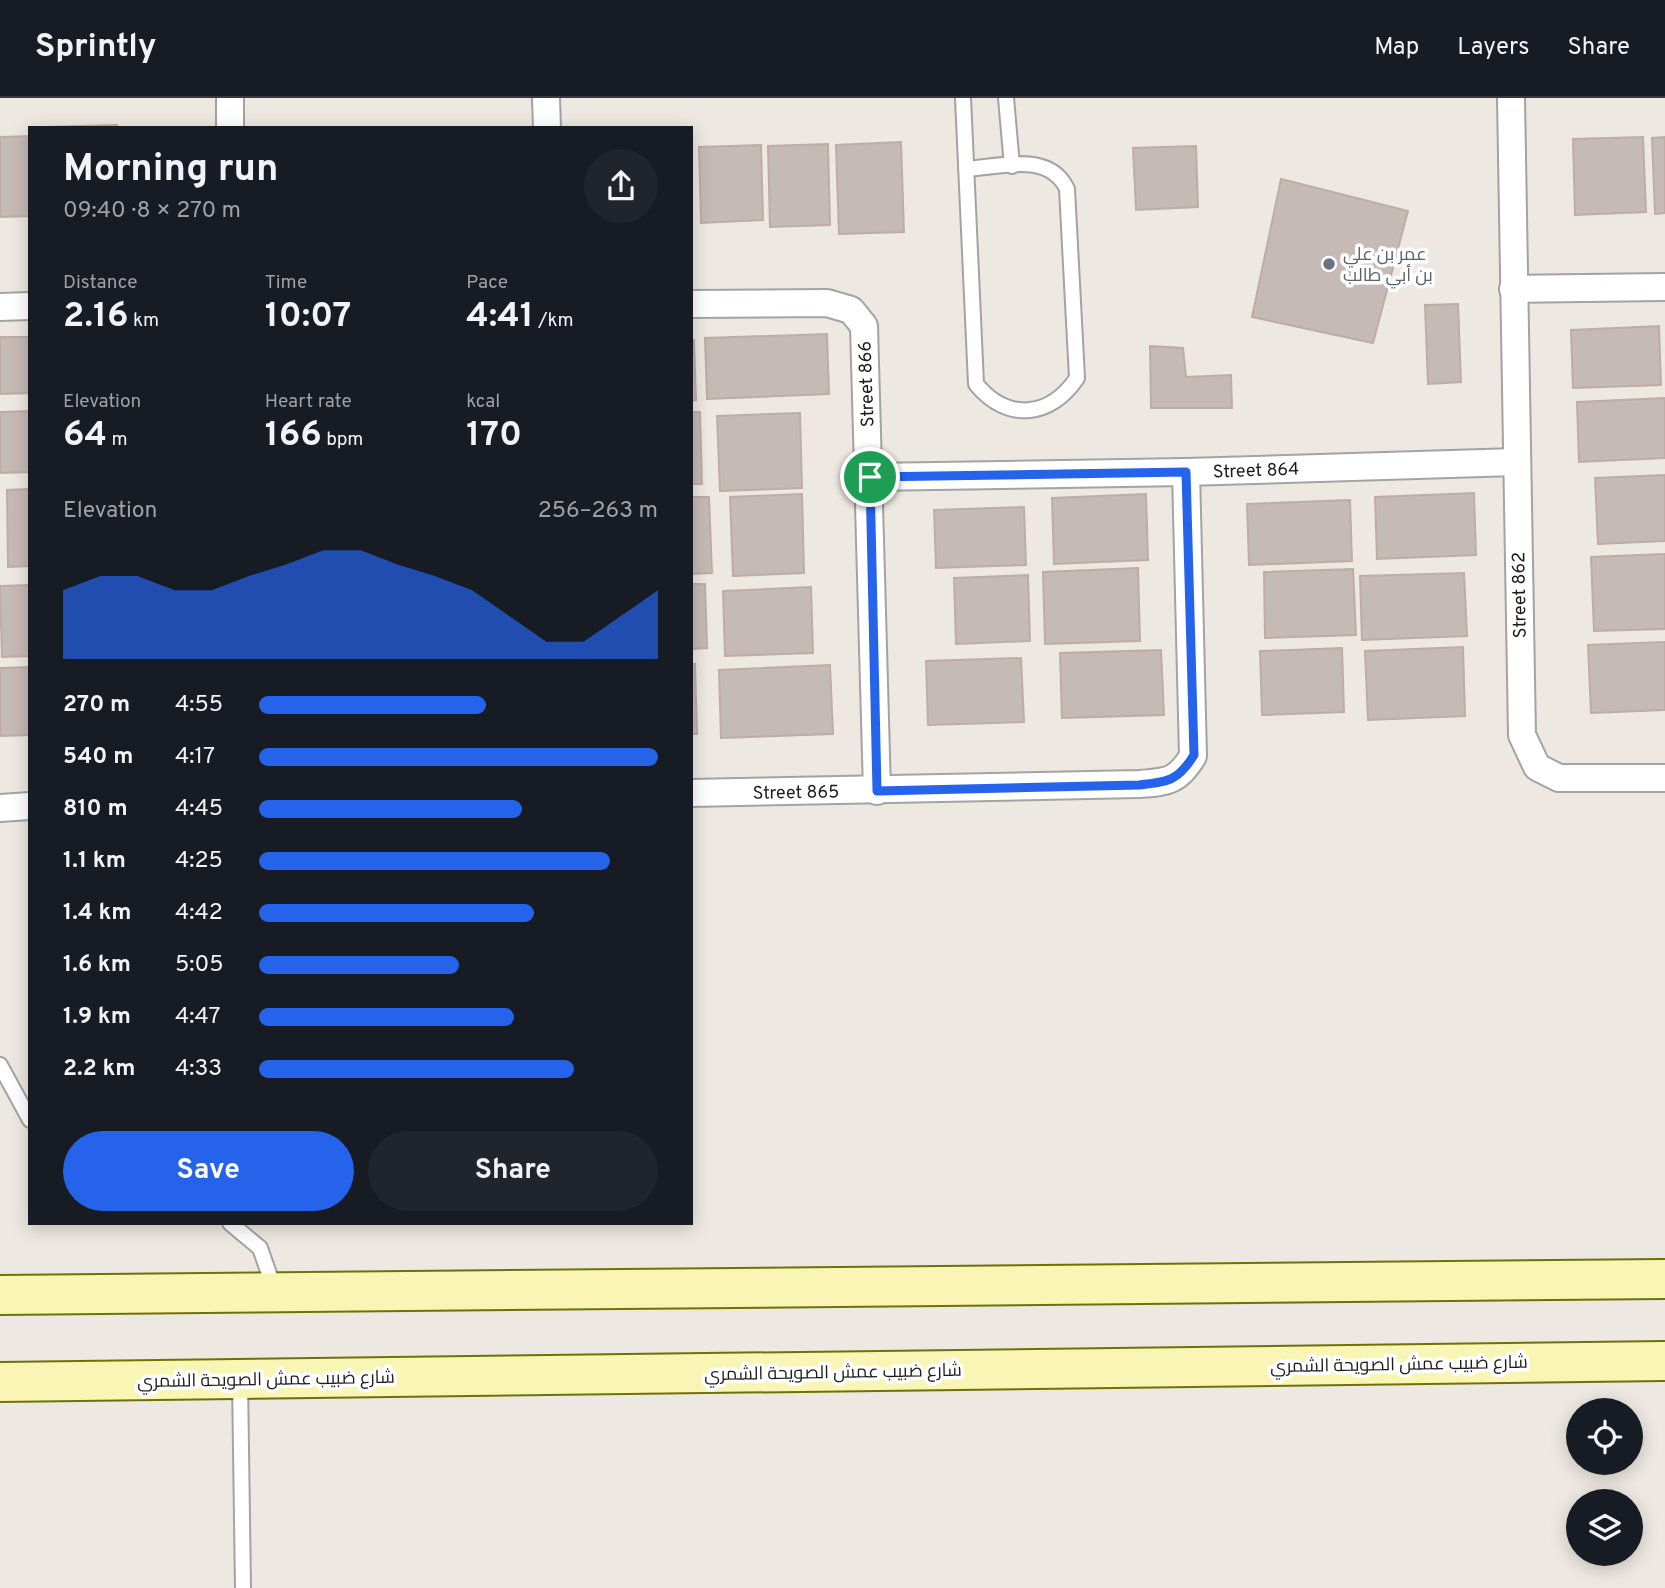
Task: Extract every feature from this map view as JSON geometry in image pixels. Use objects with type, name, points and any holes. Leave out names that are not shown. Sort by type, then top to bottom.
[{"type":"street","points":[[230,98],[230,126]]},
{"type":"street","points":[[546,98],[547,126]]},
{"type":"street","name":"Street 862","points":[[1511,98],[1522,735],[1537,767],[1559,778],[1665,778]]},
{"type":"street","points":[[1513,289],[1665,286]]},
{"type":"street","name":"Street 866","points":[[693,304],[827,303],[851,310],[864,326],[877,791]]},
{"type":"street","points":[[0,307],[28,306]]},
{"type":"street","name":"Street 864","points":[[870,477],[1186,472],[1516,462]]},
{"type":"street","name":"Street 865","points":[[693,793],[1139,785],[1167,782],[1184,772],[1194,755],[1186,472]]},
{"type":"street","points":[[0,808],[28,806]]},
{"type":"street","points":[[0,1295],[1665,1279]]},
{"type":"street","name":"شارع ضبيب عمش الصويحة الشمري","points":[[0,1382],[1665,1361]]},
{"type":"lane","points":[[963,98],[966,169],[976,384],[996,403],[1009,409],[1025,411],[1041,408],[1056,402],[1068,392],[1077,378],[1067,189],[1063,179],[1039,164],[966,169]]},
{"type":"lane","points":[[1006,98],[1012,166]]},
{"type":"lane","points":[[0,1065],[28,1116]]},
{"type":"lane","points":[[232,1225],[260,1248],[275,1293]]},
{"type":"lane","points":[[240,1379],[243,1588]]},
{"type":"building","points":[[28,136],[28,216],[0,217],[0,137]]},
{"type":"building","points":[[1643,137],[1646,212],[1575,215],[1573,139]]},
{"type":"building","points":[[1665,137],[1665,213],[1655,214],[1652,138]]},
{"type":"building","points":[[901,142],[904,232],[839,234],[836,145]]},
{"type":"building","points":[[828,144],[830,225],[770,227],[768,146]]},
{"type":"building","points":[[761,145],[763,220],[701,223],[699,147]]},
{"type":"building","points":[[1196,146],[1198,207],[1136,210],[1133,148]]},
{"type":"building","name":"عمر بن علي بن أبي طالب","points":[[1281,179],[1408,211],[1373,343],[1252,317]]},
{"type":"building","points":[[1458,304],[1461,382],[1428,384],[1425,305]]},
{"type":"building","points":[[1659,326],[1661,385],[1573,388],[1571,330]]},
{"type":"building","points":[[827,334],[829,394],[707,399],[705,338]]},
{"type":"building","points":[[0,337],[28,337],[28,393],[0,394]]},
{"type":"building","points":[[693,340],[694,340],[696,400],[693,401]]},
{"type":"building","points":[[1150,346],[1183,348],[1186,377],[1231,375],[1232,408],[1151,408]]},
{"type":"building","points":[[1665,398],[1665,458],[1579,462],[1577,402]]},
{"type":"building","points":[[28,411],[28,472],[0,473],[0,412]]},
{"type":"building","points":[[693,412],[700,412],[702,484],[693,484]]},
{"type":"building","points":[[800,413],[802,488],[720,491],[717,416]]},
{"type":"building","points":[[1665,475],[1665,541],[1598,544],[1595,478]]},
{"type":"building","points":[[28,489],[28,566],[8,567],[7,490]]},
{"type":"building","points":[[1474,493],[1476,555],[1377,559],[1375,497]]},
{"type":"building","points":[[802,494],[804,573],[733,576],[730,497]]},
{"type":"building","points":[[1146,494],[1148,560],[1054,564],[1052,498]]},
{"type":"building","points":[[693,497],[709,497],[712,573],[693,574]]},
{"type":"building","points":[[1350,500],[1352,561],[1249,565],[1247,504]]},
{"type":"building","points":[[1024,507],[1026,565],[936,568],[934,510]]},
{"type":"building","points":[[1665,554],[1665,629],[1594,631],[1591,557]]},
{"type":"building","points":[[1138,568],[1140,641],[1045,644],[1043,572]]},
{"type":"building","points":[[1353,569],[1356,635],[1265,638],[1264,572]]},
{"type":"building","points":[[1464,573],[1467,636],[1362,640],[1360,576]]},
{"type":"building","points":[[1028,575],[1030,641],[956,644],[954,578]]},
{"type":"building","points":[[693,584],[705,584],[707,648],[693,649]]},
{"type":"building","points":[[28,585],[28,656],[2,657],[0,586]]},
{"type":"building","points":[[811,587],[813,653],[725,656],[723,591]]},
{"type":"building","points":[[1665,642],[1665,710],[1591,713],[1588,645]]},
{"type":"building","points":[[1463,647],[1465,716],[1368,720],[1365,651]]},
{"type":"building","points":[[1342,648],[1344,712],[1262,715],[1260,651]]},
{"type":"building","points":[[1161,650],[1164,715],[1062,718],[1060,653]]},
{"type":"building","points":[[1021,658],[1024,722],[928,725],[926,661]]},
{"type":"building","points":[[693,664],[695,664],[697,734],[693,734]]},
{"type":"building","points":[[830,665],[833,734],[721,738],[719,670]]},
{"type":"building","points":[[28,667],[28,735],[0,736],[0,668]]},
{"type":"place","name":"عمر بن علي بن أبي طالب","points":[[1329,264]]},
{"type":"route","points":[[1186,472],[1194,755],[1184,772],[1167,782],[1139,785],[877,791],[870,477],[1186,472]]}]
